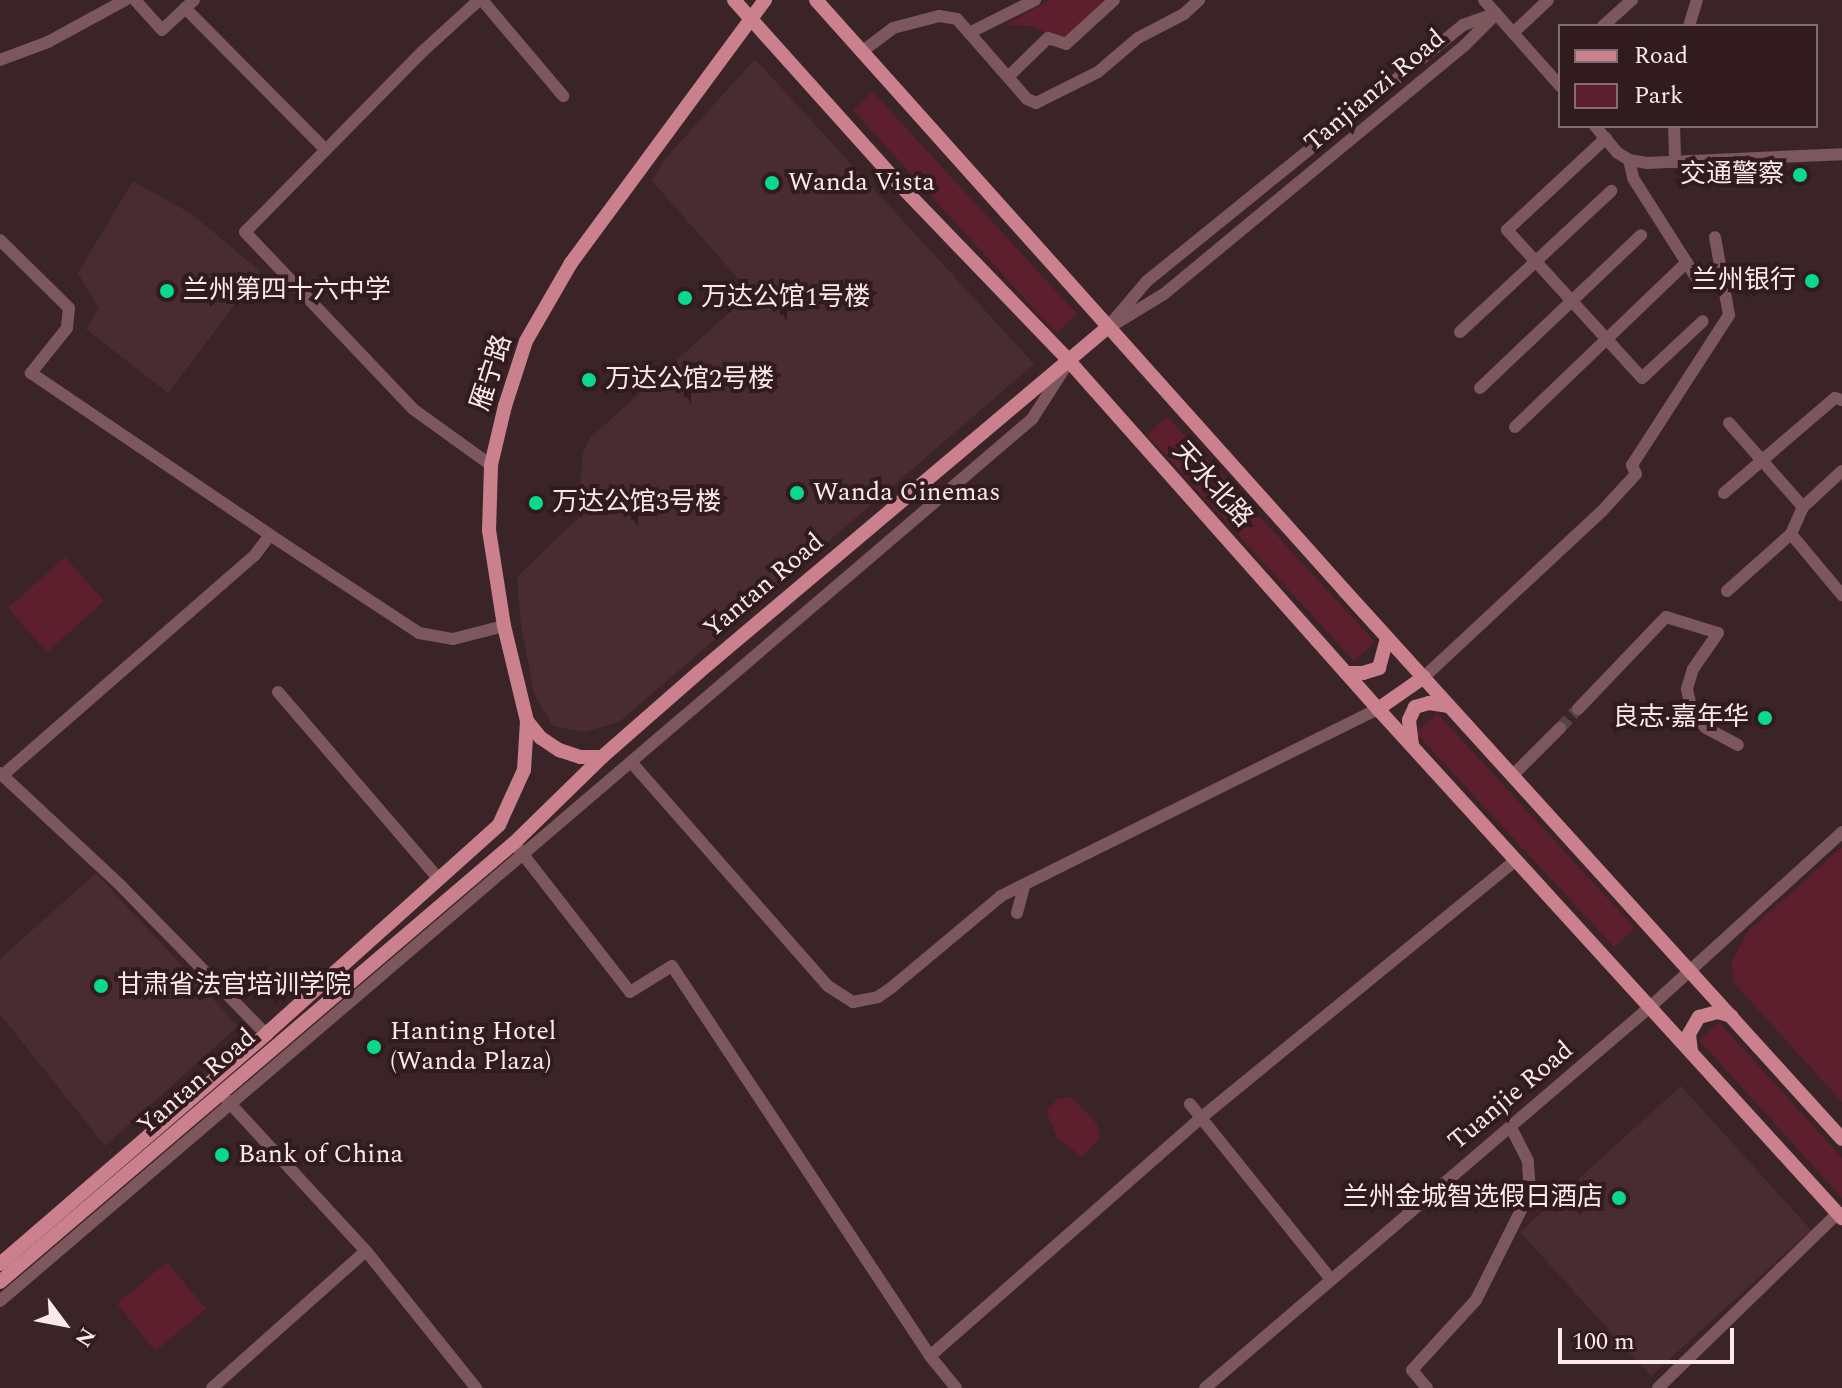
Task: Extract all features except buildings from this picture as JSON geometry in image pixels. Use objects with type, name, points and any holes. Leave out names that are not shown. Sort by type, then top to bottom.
[{"type":"main road","name":"天水北路","points":[[734,0],[898,183],[1069,361],[1378,709],[1840,1215]]},
{"type":"main road","name":"雁宁路","points":[[499,825],[524,770],[527,721],[504,626],[489,530],[491,465],[505,406],[526,341],[566,272],[765,0]]},
{"type":"main road","name":"天水北路","points":[[816,0],[864,50],[1387,638],[1842,1139]]},
{"type":"main road","name":"Yantan Road","points":[[0,1264],[220,1092],[518,848],[602,757],[1108,327]]},
{"type":"main road","points":[[1346,673],[1370,673],[1379,668],[1387,638]]},
{"type":"main road","points":[[1378,709],[1424,677]]},
{"type":"main road","points":[[1412,745],[1409,720],[1415,707],[1429,703],[1449,706]]},
{"type":"main road","points":[[527,721],[541,738],[559,750],[580,757],[602,757]]},
{"type":"main road","name":"Yantan Road","points":[[0,1282],[220,1092],[266,1034],[499,825]]},
{"type":"main road","points":[[1692,1053],[1689,1034],[1699,1017],[1711,1012],[1731,1016]]},
{"type":"street","points":[[0,60],[48,42],[125,0]]},
{"type":"street","points":[[135,0],[162,30],[190,4],[326,150]]},
{"type":"street","points":[[491,465],[413,409],[245,232],[422,52],[481,0],[563,96]]},
{"type":"street","points":[[969,33],[1035,0]]},
{"type":"street","points":[[1008,77],[1048,38],[1066,44],[1114,0]]},
{"type":"street","points":[[864,50],[893,28],[939,16],[957,19],[1027,99],[1036,103],[1098,72],[1138,38],[1184,14],[1199,0]]},
{"type":"street","points":[[1484,0],[1558,84]]},
{"type":"street","points":[[1513,33],[1548,0]]},
{"type":"street","points":[[1605,24],[1632,0]]},
{"type":"street","points":[[1690,24],[1697,0]]},
{"type":"street","name":"Tanjianzi Road","points":[[1108,327],[1164,294],[1465,45],[1496,13]]},
{"type":"street","name":"Tanjianzi Road","points":[[1108,327],[1147,281],[1463,25],[1496,13]]},
{"type":"street","points":[[1597,128],[1629,160],[1633,178],[1697,279],[1722,272]]},
{"type":"street","points":[[1674,128],[1675,162]]},
{"type":"street","points":[[1606,138],[1507,230],[1642,378],[1703,321]]},
{"type":"street","points":[[1629,160],[1675,162],[1842,154]]},
{"type":"street","points":[[1460,332],[1611,191]]},
{"type":"street","points":[[1480,388],[1641,235]]},
{"type":"street","points":[[1424,677],[1602,511],[1636,474],[1632,465],[1729,315],[1715,237]]},
{"type":"street","points":[[0,240],[69,308],[67,328],[31,373],[419,633],[453,639],[504,626]]},
{"type":"street","points":[[1515,427],[1687,262]]},
{"type":"street","points":[[956,1388],[930,1356],[672,966],[630,992],[518,848],[632,763],[1032,419],[1069,361]]},
{"type":"street","points":[[1724,493],[1835,398],[1842,400]]},
{"type":"street","points":[[1729,423],[1803,507]]},
{"type":"street","points":[[1727,591],[1791,534],[1803,507],[1842,471]]},
{"type":"street","points":[[1791,534],[1842,595]]},
{"type":"street","points":[[266,1034],[121,886],[1,774],[255,555],[270,535]]},
{"type":"street","points":[[1578,709],[1666,617],[1718,633],[1693,669],[1687,689],[1692,712],[1706,728],[1738,745]]},
{"type":"street","points":[[278,692],[439,879]]},
{"type":"street","points":[[632,763],[828,986],[853,1002],[878,997],[1001,896],[1378,709]]},
{"type":"street","points":[[1512,776],[1560,728]]},
{"type":"street","name":"Tuanjie Road","points":[[1205,1388],[1650,1007],[1842,832]]},
{"type":"street","points":[[930,1356],[1202,1117],[1516,860]]},
{"type":"street","points":[[1017,913],[1024,886]]},
{"type":"street","points":[[0,1301],[220,1092],[366,1251],[476,1388]]},
{"type":"street","points":[[1190,1104],[1330,1278]]},
{"type":"street","points":[[1427,1388],[1412,1370],[1476,1300],[1530,1192],[1528,1161],[1510,1126]]},
{"type":"street","points":[[1658,1388],[1840,1215]]},
{"type":"street","points":[[212,1388],[366,1251]]},
{"type":"shaded area","points":[[755,59],[1034,364],[619,722],[584,732],[553,726],[534,693],[521,625],[517,577],[578,518],[583,452],[591,437],[751,293],[652,181],[665,159]]},
{"type":"shaded area","name":"兰州第四十六中学","points":[[133,181],[193,215],[260,271],[168,393],[86,329],[99,309],[78,273]]},
{"type":"shaded area","name":"甘肃省法官培训学院","points":[[96,873],[238,1026],[105,1146],[0,1014],[0,959]]},
{"type":"shaded area","points":[[1681,1086],[1811,1230],[1651,1376],[1520,1232]]},
{"type":"green space","points":[[1050,0],[1110,0],[1061,40],[1053,32],[1049,34],[1032,26],[1005,25]]},
{"type":"green space","points":[[873,92],[1077,314],[1056,333],[853,110]]},
{"type":"green space","points":[[1167,416],[1375,642],[1354,661],[1147,435]]},
{"type":"green space","points":[[65,557],[104,601],[47,652],[8,608]]},
{"type":"green space","points":[[1437,713],[1635,928],[1614,947],[1416,733]]},
{"type":"green space","points":[[1842,847],[1842,1102],[1735,984],[1731,963],[1748,931]]},
{"type":"green space","points":[[1719,1022],[1842,1158],[1842,1198],[1699,1040]]},
{"type":"green space","points":[[1071,1097],[1097,1124],[1100,1138],[1082,1157],[1057,1138],[1046,1111],[1058,1099]]},
{"type":"green space","points":[[167,1262],[206,1309],[155,1351],[117,1304]]},
{"type":"tunnel","points":[[1560,728],[1578,709]]},
{"type":"place","name":"交通警察","points":[[1800,175]]},
{"type":"place","name":"Wanda Vista","points":[[772,183]]},
{"type":"place","name":"兰州银行","points":[[1812,281]]},
{"type":"place","name":"兰州第四十六中学","points":[[167,291]]},
{"type":"place","name":"万达公馆1号楼","points":[[685,298]]},
{"type":"place","name":"万达公馆2号楼","points":[[589,380]]},
{"type":"place","name":"Wanda Cinemas","points":[[797,493]]},
{"type":"place","name":"万达公馆3号楼","points":[[536,503]]},
{"type":"place","name":"良志·嘉年华","points":[[1765,718]]},
{"type":"place","name":"甘肃省法官培训学院","points":[[101,986]]},
{"type":"place","name":"Hanting Hotel (Wanda Plaza)","points":[[374,1047]]},
{"type":"place","name":"Bank of China","points":[[222,1155]]},
{"type":"place","name":"兰州金城智选假日酒店","points":[[1619,1198]]}]
